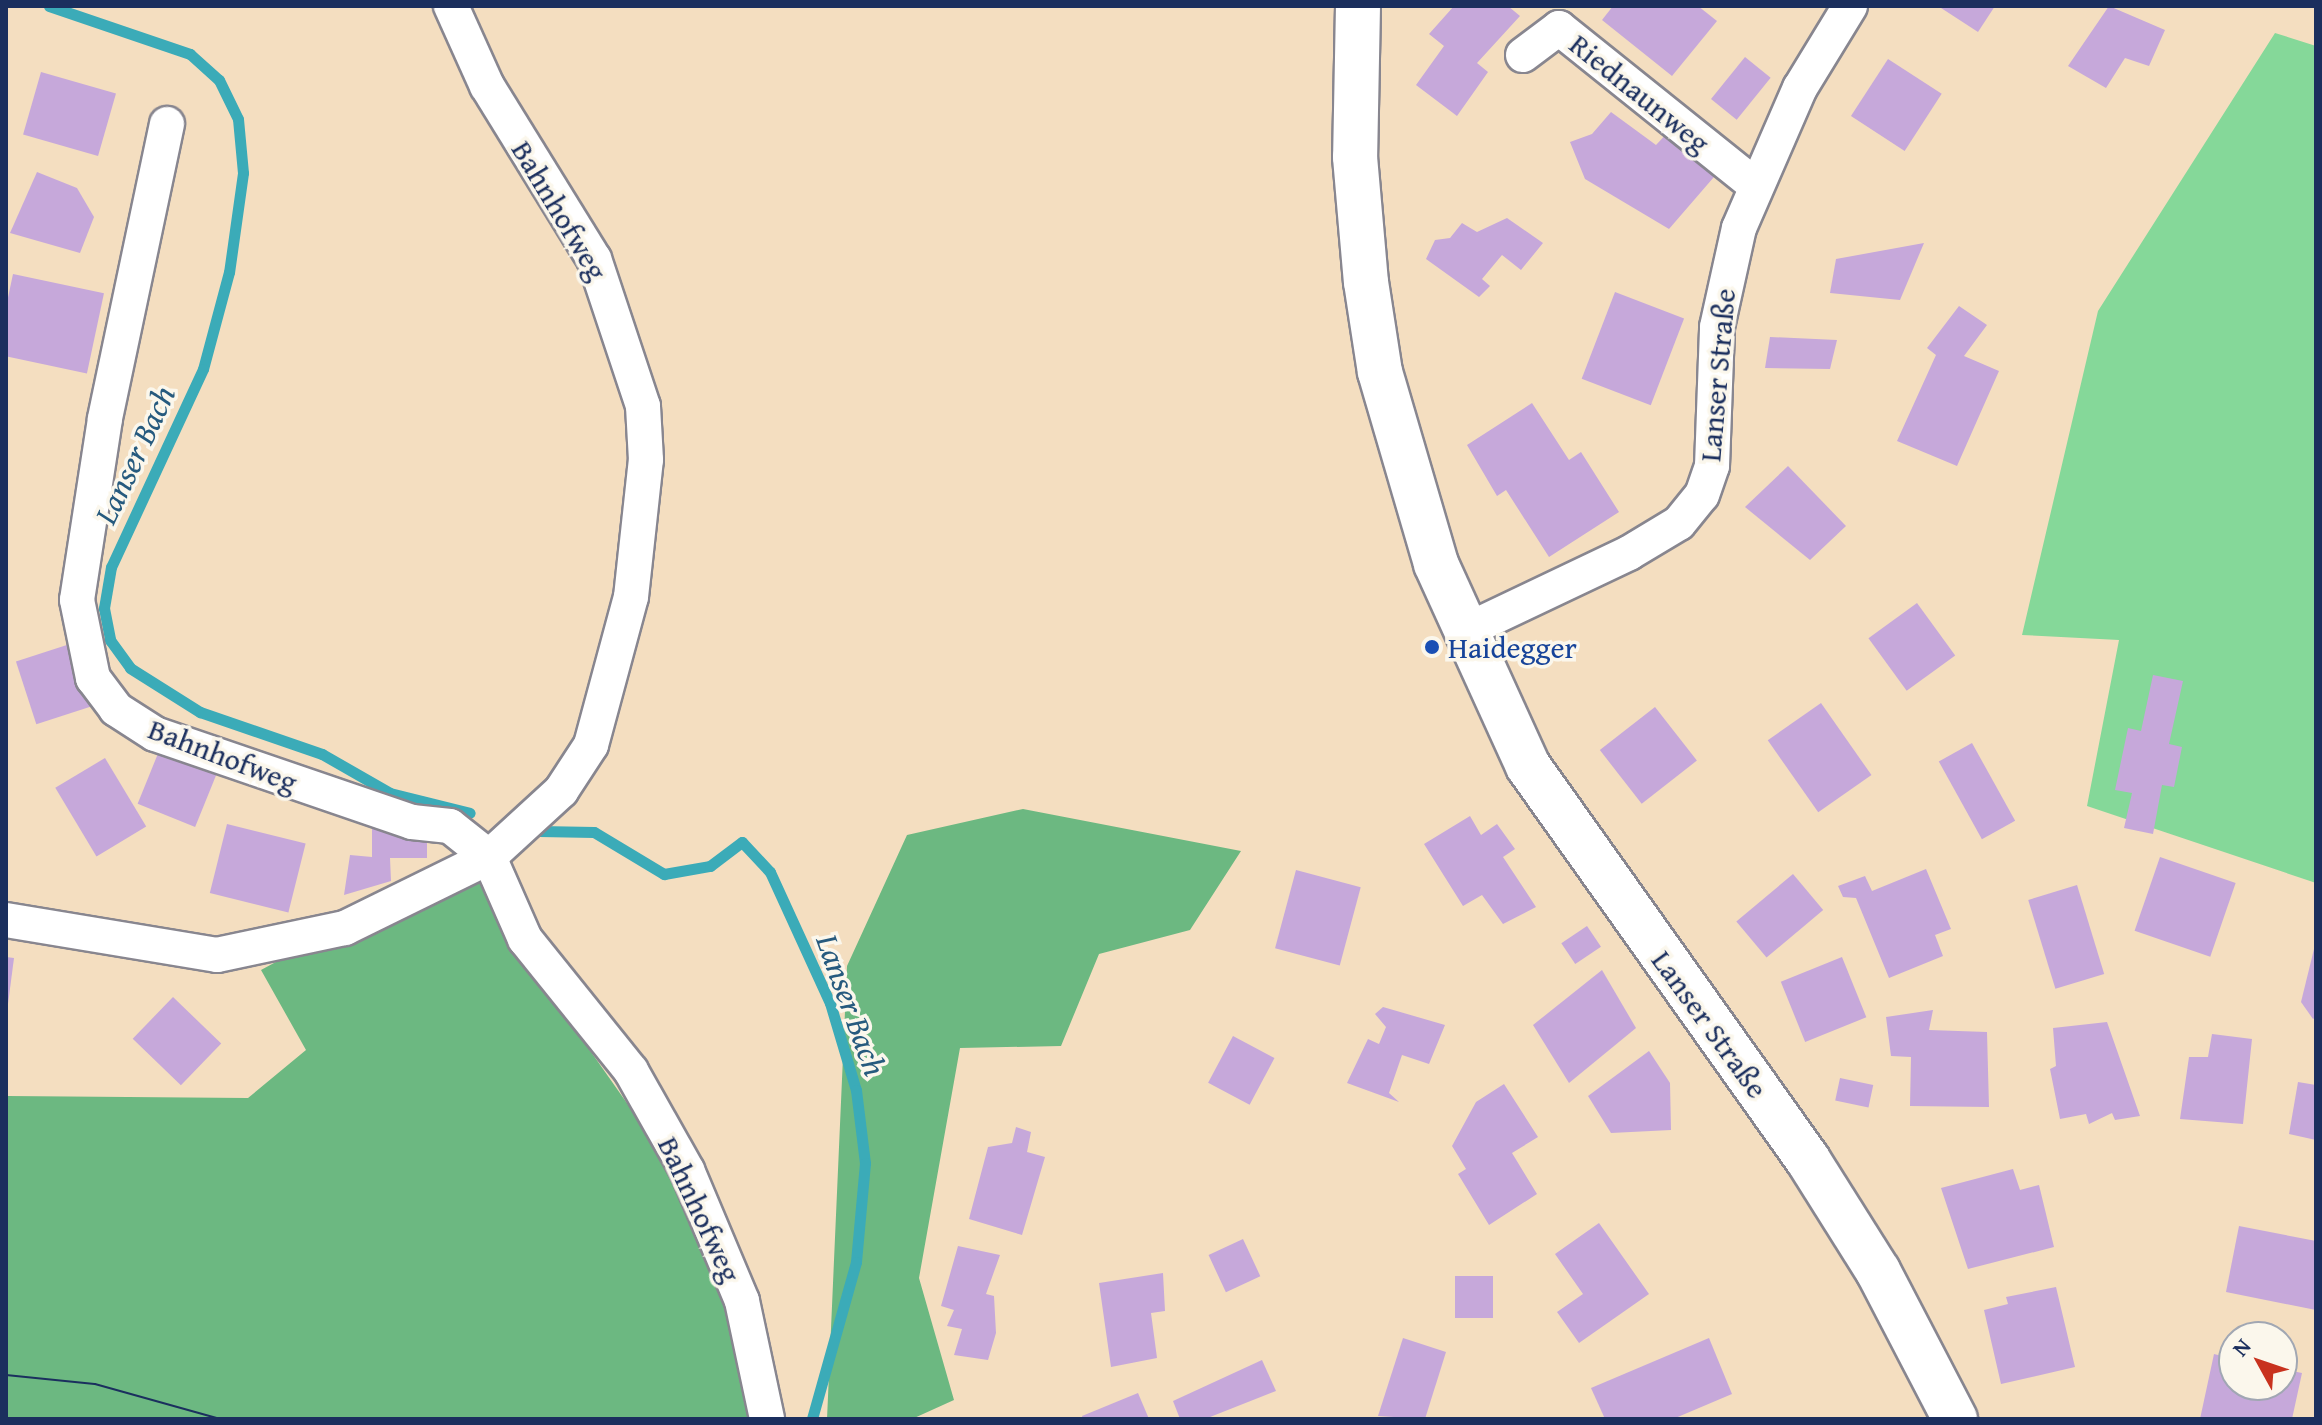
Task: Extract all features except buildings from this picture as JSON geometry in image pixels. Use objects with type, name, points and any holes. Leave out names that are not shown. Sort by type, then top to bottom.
[{"type":"main road","name":"Lanser Straße","points":[[1358,6],[1355,157],[1380,372],[1413,493],[1465,631],[1528,766],[1808,1160],[1878,1271],[1955,1419]]},
{"type":"street","name":"Bahnhofweg","points":[[6,920],[182,953],[260,951],[345,928],[489,857],[561,791],[604,716],[631,597],[646,460],[643,406],[612,298],[487,86],[451,6]]},
{"type":"street","name":"Lanser Straße","points":[[1465,631],[1629,553],[1679,523],[1702,495],[1712,466],[1723,284],[1756,186],[1800,88],[1850,6]]},
{"type":"street","name":"Riednaunweg","points":[[1523,55],[1559,28],[1756,186]]},
{"type":"street","name":"Bahnhofweg","points":[[167,124],[105,419],[77,600],[93,678],[116,709],[155,734],[412,822],[450,826],[489,857],[525,939],[631,1071],[687,1170],[742,1301],[767,1419]]},
{"type":"green space","points":[[2275,33],[2316,46],[2316,883],[2087,806],[2119,640],[2022,635],[2098,311]]},
{"type":"green space","points":[[1023,809],[1241,851],[1190,930],[1099,954],[1061,1046],[960,1048],[919,1278],[954,1400],[912,1419],[827,1419],[847,966],[907,835]]},
{"type":"green space","points":[[468,858],[504,928],[669,1163],[730,1315],[753,1419],[6,1419],[8,1096],[248,1098],[306,1050],[261,970]]},
{"type":"waterway","name":"Lanser Bach","points":[[49,6],[190,54],[219,80],[238,119],[243,173],[229,272],[203,369],[111,567],[104,608],[110,640],[130,668],[200,712],[322,754],[390,793],[470,813]]},
{"type":"waterway","name":"Lanser Bach","points":[[539,831],[594,832],[664,874],[710,866],[742,842],[770,872],[830,1003],[856,1090],[865,1163],[856,1262],[812,1419]]},
{"type":"tram line","points":[[6,1375],[95,1384],[220,1419]]},
{"type":"place","name":"Haidegger","points":[[1432,647]]}]
